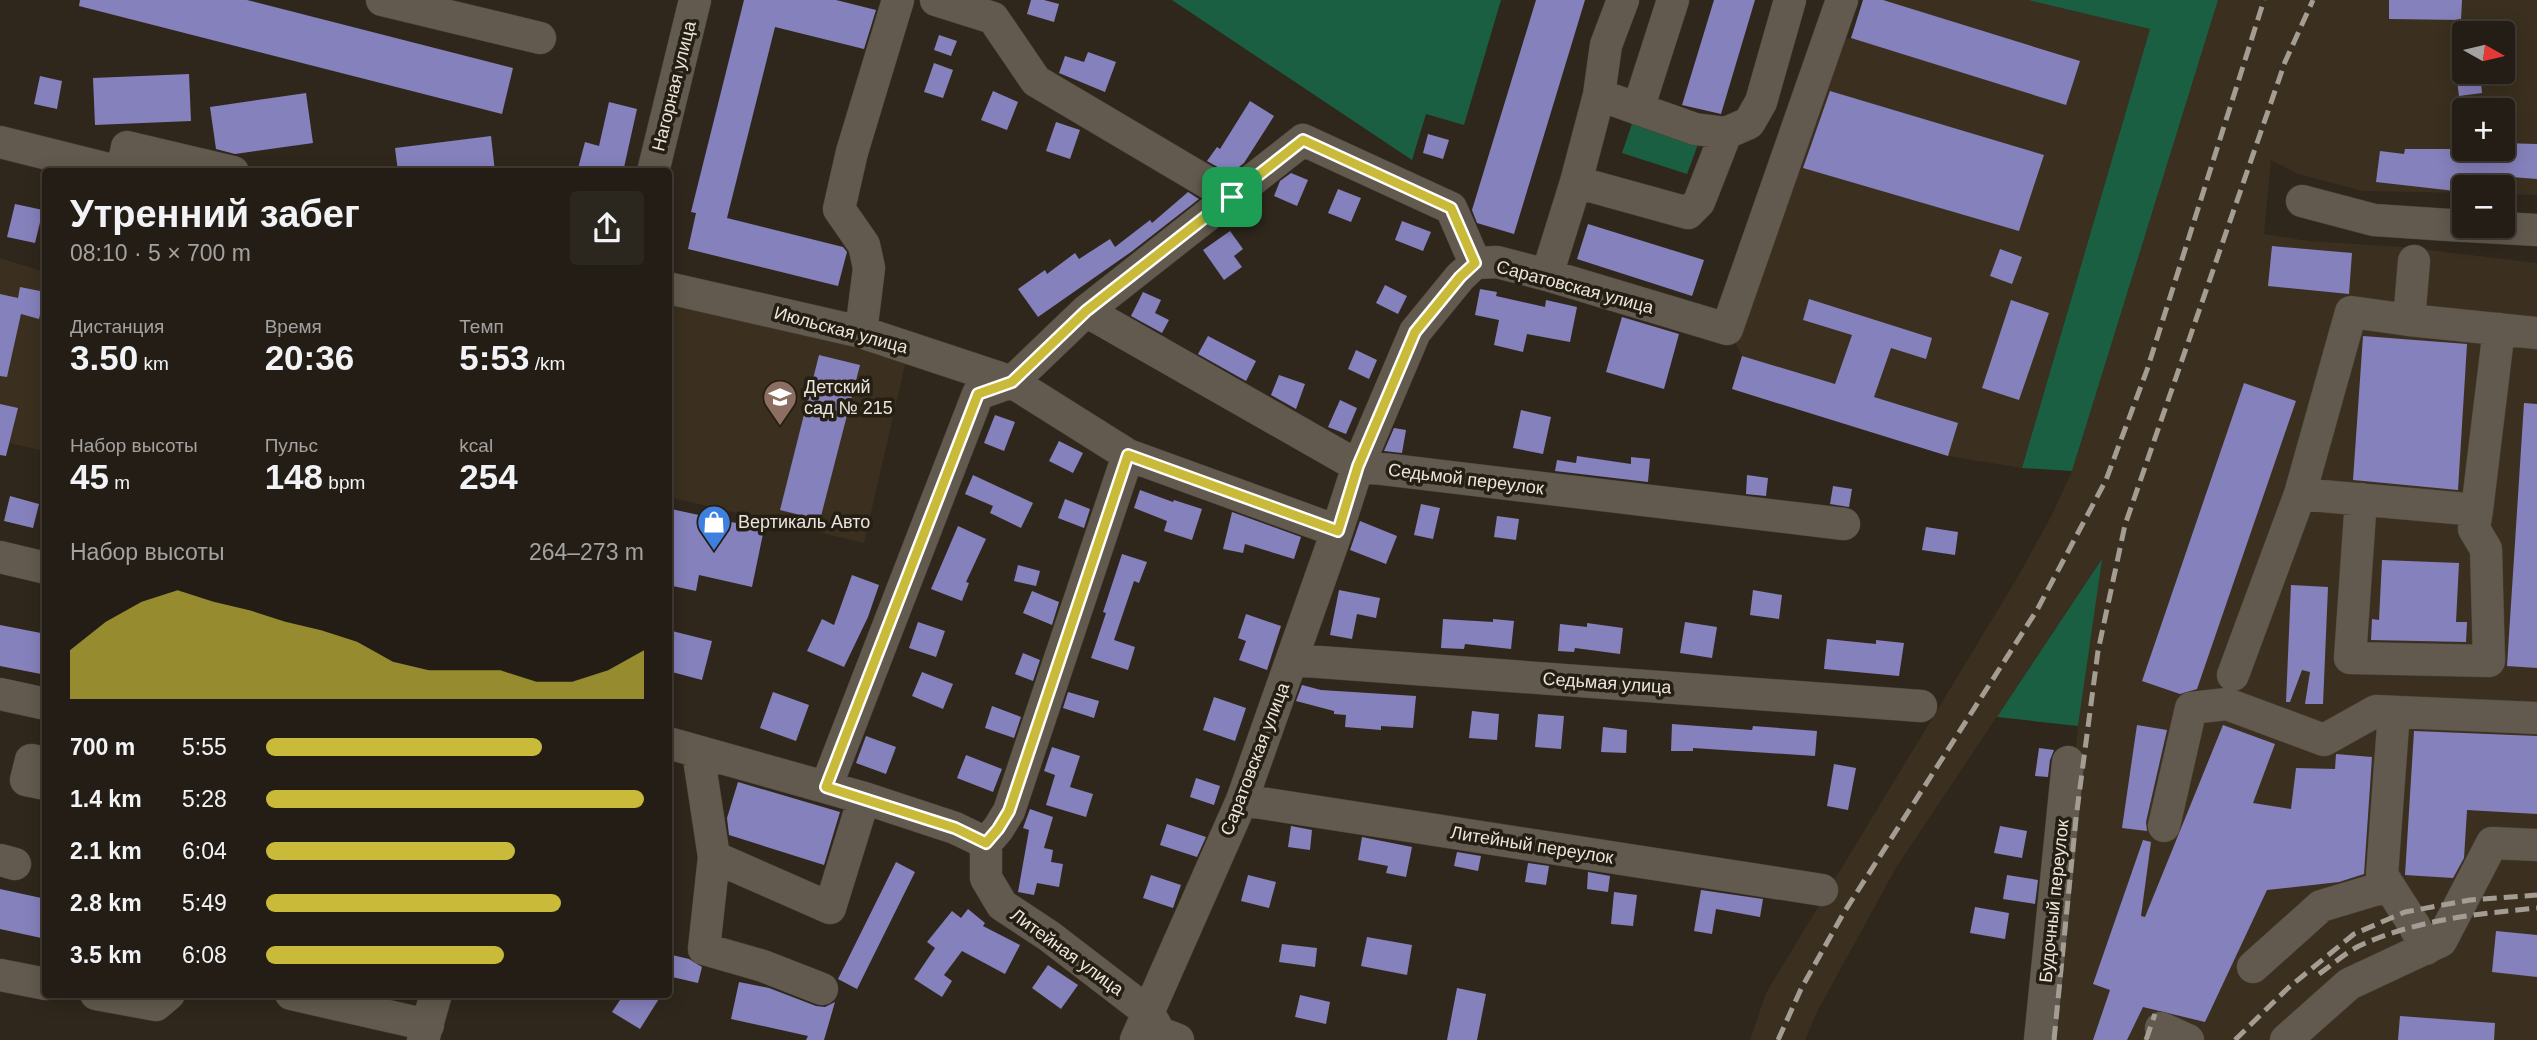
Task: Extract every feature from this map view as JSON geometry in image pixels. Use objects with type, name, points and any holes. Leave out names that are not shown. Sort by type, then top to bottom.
[{"type":"street","points":[[382,0],[472,10],[540,38]]},
{"type":"street","name":"Нагорная улица","points":[[654,168],[695,0]]},
{"type":"street","points":[[861,332],[869,268],[864,245],[839,209],[852,152],[898,0]]},
{"type":"street","points":[[936,0],[993,18],[1036,81],[1232,197]]},
{"type":"street","points":[[1546,275],[1576,182],[1599,95],[1606,45],[1623,0]]},
{"type":"street","points":[[1638,109],[1673,0]]},
{"type":"street","points":[[1599,95],[1695,129],[1726,133],[1749,123],[1760,102],[1790,0]]},
{"type":"street","name":"Саратовская улица","points":[[1142,1026],[1242,800],[1338,531],[1358,466],[1415,332],[1460,277],[1475,263],[1497,262],[1727,330],[1842,0]]},
{"type":"street","points":[[1576,182],[1688,213],[1699,202],[1726,133]]},
{"type":"street","points":[[826,787],[978,394],[1012,382],[1086,311],[1303,140],[1451,208],[1475,263]]},
{"type":"street","points":[[0,142],[105,168]]},
{"type":"street","points":[[122,168],[127,147],[216,168]]},
{"type":"street","points":[[2302,201],[2374,220],[2452,225]]},
{"type":"street","points":[[2515,229],[2537,230]]},
{"type":"street","points":[[2409,320],[2414,261]]},
{"type":"street","name":"Июльская улица","points":[[672,289],[861,332],[1012,382]]},
{"type":"street","name":"Седьмой переулок","points":[[1086,311],[1358,466],[1844,524]]},
{"type":"street","points":[[2233,675],[2300,494],[2351,312],[2537,333]]},
{"type":"street","points":[[2361,499],[2350,659],[2489,661],[2486,549],[2474,529],[2498,329]]},
{"type":"street","points":[[1012,382],[1128,455],[1338,531]]},
{"type":"street","points":[[683,748],[864,798],[955,828],[986,843],[1009,811],[1128,455]]},
{"type":"street","points":[[2300,494],[2477,510]]},
{"type":"street","points":[[0,557],[42,567]]},
{"type":"street","name":"Седьмая улица","points":[[1293,660],[1921,706]]},
{"type":"street","points":[[0,694],[42,703]]},
{"type":"street","points":[[2164,826],[2191,708],[2227,704],[2324,740],[2376,711],[2537,718]]},
{"type":"street","points":[[2394,712],[2382,875],[2426,949]]},
{"type":"street","points":[[683,748],[714,857],[704,949],[762,966],[822,989]]},
{"type":"street","points":[[42,762],[31,760],[26,780],[42,783]]},
{"type":"street","name":"Будочный переулок","points":[[2040,1040],[2068,762]]},
{"type":"street","points":[[714,857],[830,908],[864,798]]},
{"type":"street","name":"Литейный переулок","points":[[1242,800],[1822,890]]},
{"type":"street","name":"Литейная улица","points":[[986,843],[986,878],[1002,905],[1049,936],[1142,1026],[1178,1040]]},
{"type":"street","points":[[2286,1040],[2349,984],[2441,941],[2492,843],[2537,845]]},
{"type":"street","points":[[2253,967],[2321,905],[2388,886]]},
{"type":"street","points":[[0,975],[42,983]]},
{"type":"street","points":[[116,998],[156,1006],[165,998]]},
{"type":"street","points":[[305,998],[425,1032],[435,998]]},
{"type":"shaded area","points":[[1863,0],[2028,0],[2150,29],[2022,468],[1948,456],[1732,389],[1742,356],[1732,336],[1828,43],[1851,38]]},
{"type":"shaded area","points":[[2218,0],[2537,0],[2537,195],[2515,194],[2515,175],[2452,175],[2452,193],[2363,191],[2298,174],[2271,160],[2264,234],[2309,241],[2403,247],[2537,263],[2537,1040],[2047,1040],[2078,726],[2101,561],[1897,866],[1818,1010],[1805,1040],[1750,1040],[1766,993],[2016,580],[2052,515],[2072,471]]},
{"type":"shaded area","points":[[0,258],[42,271],[42,450],[0,441]]},
{"type":"shaded area","name":"Детский сад № 215","points":[[672,302],[907,356],[864,543],[672,498]]},
{"type":"green space","points":[[1172,0],[1501,0],[1464,125],[1426,114],[1412,160]]},
{"type":"green space","points":[[2028,0],[2218,0],[2072,471],[2022,468],[2150,29]]},
{"type":"green space","points":[[1635,115],[1701,136],[1687,174],[1622,153]]},
{"type":"green space","points":[[2102,559],[2078,726],[1997,717]]},
{"type":"building","points":[[80,0],[247,0],[513,68],[502,114],[79,6]]},
{"type":"building","points":[[744,0],[836,0],[876,10],[864,49],[775,27],[727,218],[843,247],[847,252],[838,286],[688,249],[696,213],[691,212]]},
{"type":"building","points":[[1031,0],[1059,4],[1054,22],[1027,14]]},
{"type":"building","points":[[1536,0],[1585,0],[1514,234],[1477,223],[1472,210]]},
{"type":"building","points":[[1714,0],[1755,0],[1721,114],[1682,105]]},
{"type":"building","points":[[1863,0],[1883,0],[2080,61],[2066,105],[1851,38]]},
{"type":"building","points":[[2389,0],[2462,0],[2461,20],[2389,19]]},
{"type":"building","points":[[939,35],[957,41],[951,56],[934,50]]},
{"type":"building","points":[[1088,52],[1116,62],[1105,92],[1059,73],[1065,56],[1084,62]]},
{"type":"building","points":[[934,63],[953,70],[943,98],[924,92]]},
{"type":"building","points":[[189,74],[191,121],[95,125],[93,78]]},
{"type":"building","points":[[40,76],[62,81],[57,109],[34,104]]},
{"type":"building","points":[[2458,84],[2481,84],[2482,93],[2459,96]]},
{"type":"building","points":[[993,91],[1018,102],[1007,130],[981,120]]},
{"type":"building","points":[[1830,91],[2044,155],[2019,231],[1803,168]]},
{"type":"building","points":[[306,93],[313,143],[235,154],[216,149],[210,107]]},
{"type":"building","points":[[1250,101],[1274,116],[1244,163],[1230,174],[1207,161],[1217,147],[1220,149]]},
{"type":"building","points":[[609,102],[637,109],[624,168],[578,168],[585,142],[599,146]]},
{"type":"building","points":[[1056,122],[1080,130],[1070,159],[1046,151]]},
{"type":"building","points":[[1428,134],[1449,140],[1443,159],[1423,153]]},
{"type":"building","points":[[491,136],[495,168],[398,168],[395,148]]},
{"type":"building","points":[[2515,143],[2537,144],[2537,179],[2515,177],[2515,175],[2452,175],[2452,191],[2376,182],[2380,151],[2404,154],[2405,149],[2452,149],[2452,161],[2515,161]]},
{"type":"building","points":[[1291,173],[1308,180],[1297,206],[1274,196],[1280,181]]},
{"type":"building","points":[[1338,189],[1361,198],[1351,222],[1328,213]]},
{"type":"building","points":[[1188,192],[1199,199],[1131,252],[1038,317],[1018,289],[1045,270],[1047,274],[1075,253],[1079,259],[1110,239],[1115,247],[1150,220],[1152,223]]},
{"type":"building","points":[[15,204],[42,210],[35,243],[7,237]]},
{"type":"building","points":[[1402,221],[1431,232],[1423,251],[1395,240]]},
{"type":"building","points":[[1588,224],[1704,260],[1692,296],[1577,259]]},
{"type":"building","points":[[1230,231],[1243,249],[1234,256],[1242,267],[1224,280],[1203,250]]},
{"type":"building","points":[[2272,246],[2352,253],[2349,294],[2268,286]]},
{"type":"building","points":[[2000,249],[2022,257],[2012,284],[1990,276]]},
{"type":"building","points":[[1385,285],[1407,296],[1398,314],[1376,303]]},
{"type":"building","points":[[20,287],[42,291],[39,319],[21,314],[7,377],[0,376],[0,294],[18,298]]},
{"type":"building","points":[[1480,289],[1497,292],[1496,296],[1545,307],[1546,300],[1577,307],[1570,342],[1527,334],[1523,352],[1494,345],[1499,320],[1475,315]]},
{"type":"building","points":[[1143,292],[1161,300],[1155,313],[1169,320],[1162,333],[1131,316]]},
{"type":"building","points":[[1809,299],[1932,338],[1926,359],[1891,348],[1874,397],[1958,423],[1948,456],[1732,389],[1742,356],[1835,384],[1852,335],[1803,320]]},
{"type":"building","points":[[2011,300],[2049,313],[2019,400],[1982,388]]},
{"type":"building","points":[[1622,317],[1679,334],[1664,389],[1606,372]]},
{"type":"building","points":[[1208,336],[1256,361],[1246,381],[1198,354]]},
{"type":"building","points":[[2363,336],[2467,344],[2458,490],[2353,480]]},
{"type":"building","points":[[1356,350],[1377,360],[1369,379],[1348,369]]},
{"type":"building","points":[[819,355],[860,365],[820,520],[780,510]]},
{"type":"building","points":[[1279,375],[1305,384],[1296,409],[1271,395]]},
{"type":"building","points":[[2244,383],[2296,401],[2197,689],[2180,694],[2142,681]]},
{"type":"building","points":[[1340,400],[1357,408],[1346,434],[1328,427]]},
{"type":"building","points":[[2524,403],[2537,404],[2537,668],[2507,666]]},
{"type":"building","points":[[0,404],[18,408],[6,456],[0,455]]},
{"type":"building","points":[[1521,410],[1551,417],[1543,454],[1513,448]]},
{"type":"building","points":[[995,415],[1015,422],[1004,451],[984,443]]},
{"type":"building","points":[[1394,428],[1406,430],[1402,453],[1384,451]]},
{"type":"building","points":[[1059,441],[1083,453],[1073,473],[1049,461]]},
{"type":"building","points":[[1577,456],[1631,464],[1631,457],[1650,459],[1648,482],[1555,471],[1557,460],[1576,463]]},
{"type":"building","points":[[973,475],[1033,503],[1021,528],[990,513],[993,506],[965,494]]},
{"type":"building","points":[[1747,475],[1768,478],[1766,496],[1746,494]]},
{"type":"building","points":[[1833,486],[1852,489],[1849,507],[1830,504]]},
{"type":"building","points":[[1140,490],[1202,509],[1192,540],[1164,531],[1167,521],[1134,508]]},
{"type":"building","points":[[10,496],[39,504],[33,528],[4,521]]},
{"type":"building","points":[[1065,499],[1090,509],[1084,528],[1058,518]]},
{"type":"building","points":[[1421,504],[1440,508],[1433,539],[1414,535]]},
{"type":"building","name":"Вертикаль Авто","points":[[672,509],[764,529],[752,587],[699,575],[696,591],[672,586]]},
{"type":"building","points":[[1232,512],[1301,537],[1294,559],[1245,544],[1243,553],[1223,549]]},
{"type":"building","points":[[1497,516],[1519,519],[1516,540],[1494,537]]},
{"type":"building","points":[[1360,521],[1397,536],[1386,564],[1350,550]]},
{"type":"building","points":[[958,526],[986,539],[966,582],[969,583],[962,601],[931,589]]},
{"type":"building","points":[[1926,527],[1958,532],[1955,555],[1922,550]]},
{"type":"building","points":[[1122,554],[1147,562],[1139,583],[1134,581],[1114,640],[1135,647],[1128,670],[1091,658]]},
{"type":"building","points":[[2382,560],[2459,563],[2456,622],[2467,622],[2466,642],[2371,640],[2372,619],[2379,620]]},
{"type":"building","points":[[1018,565],[1040,571],[1036,586],[1014,581]]},
{"type":"building","points":[[852,575],[879,585],[868,617],[844,667],[807,651],[822,619],[834,625]]},
{"type":"building","points":[[2291,585],[2328,587],[2323,704],[2305,704],[2310,672],[2302,670],[2290,702],[2286,702]]},
{"type":"building","points":[[1339,590],[1380,598],[1376,618],[1357,614],[1352,639],[1330,635]]},
{"type":"building","points":[[1753,590],[1782,595],[1779,619],[1750,615]]},
{"type":"building","points":[[1032,591],[1059,602],[1052,625],[1023,613]]},
{"type":"building","points":[[1246,614],[1281,626],[1267,670],[1239,660],[1246,641],[1238,638]]},
{"type":"building","points":[[1443,619],[1514,621],[1511,649],[1465,644],[1464,649],[1441,648]]},
{"type":"building","points":[[918,622],[945,631],[936,657],[909,648]]},
{"type":"building","points":[[1685,622],[1717,627],[1712,658],[1680,653]]},
{"type":"building","points":[[1587,623],[1623,628],[1620,654],[1575,648],[1574,652],[1558,651],[1560,624],[1587,627]]},
{"type":"building","points":[[0,625],[42,633],[42,674],[0,666]]},
{"type":"building","points":[[672,631],[712,641],[702,680],[672,672]]},
{"type":"building","points":[[1827,639],[1876,644],[1876,640],[1904,643],[1899,676],[1824,669]]},
{"type":"building","points":[[1023,653],[1040,660],[1033,681],[1015,674]]},
{"type":"building","points":[[922,672],[953,684],[943,709],[912,696]]},
{"type":"building","points":[[1302,685],[1321,690],[1416,696],[1413,728],[1381,726],[1381,730],[1345,727],[1346,715],[1334,714],[1334,711],[1296,701]]},
{"type":"building","points":[[773,692],[809,705],[796,741],[760,728]]},
{"type":"building","points":[[1068,692],[1099,701],[1094,718],[1063,708]]},
{"type":"building","points":[[1214,697],[1246,708],[1235,741],[1203,730]]},
{"type":"building","points":[[992,706],[1021,717],[1014,738],[985,728]]},
{"type":"building","points":[[1472,711],[1499,714],[1497,740],[1469,738]]},
{"type":"building","points":[[1538,714],[1564,716],[1561,749],[1535,747]]},
{"type":"building","points":[[1672,724],[1752,730],[1753,726],[1817,731],[1815,756],[1693,748],[1693,751],[1671,751]]},
{"type":"building","points":[[2137,725],[2167,730],[2146,822],[2147,831],[2122,828]]},
{"type":"building","points":[[2223,725],[2275,744],[2253,803],[2291,809],[2296,768],[2335,769],[2336,754],[2372,757],[2364,874],[2339,882],[2267,890],[2205,1022],[2143,1007],[2127,1040],[2093,1040],[2110,990],[2093,984],[2143,840],[2151,842],[2141,916],[2145,917]]},
{"type":"building","points":[[1603,727],[1627,730],[1626,753],[1601,752]]},
{"type":"building","points":[[2414,731],[2537,736],[2537,814],[2467,810],[2464,858],[2453,878],[2405,875]]},
{"type":"building","points":[[866,736],[896,747],[886,774],[856,763]]},
{"type":"building","points":[[1052,747],[1080,756],[1070,787],[1093,794],[1086,817],[1046,805],[1055,775],[1044,771]]},
{"type":"building","points":[[2039,748],[2054,750],[2048,777],[2035,776]]},
{"type":"building","points":[[966,755],[1002,769],[993,792],[957,778]]},
{"type":"building","points":[[1834,764],[1856,768],[1848,810],[1827,806]]},
{"type":"building","points":[[1196,778],[1220,786],[1214,805],[1190,797]]},
{"type":"building","points":[[738,782],[840,812],[824,865],[729,835],[727,818]]},
{"type":"building","points":[[1030,809],[1053,817],[1044,848],[1053,850],[1051,862],[1063,864],[1059,887],[1037,883],[1034,895],[1018,892],[1029,830],[1023,828]]},
{"type":"building","points":[[1167,824],[1206,837],[1197,857],[1160,845]]},
{"type":"building","points":[[1291,826],[1312,830],[1310,850],[1288,847]]},
{"type":"building","points":[[2000,826],[2027,831],[2022,858],[1994,853]]},
{"type":"building","points":[[1362,837],[1412,847],[1406,877],[1386,873],[1388,866],[1358,860]]},
{"type":"building","points":[[1457,852],[1481,856],[1478,871],[1454,866]]},
{"type":"building","points":[[896,862],[915,872],[857,989],[838,979]]},
{"type":"building","points":[[1528,863],[1549,866],[1546,885],[1525,882]]},
{"type":"building","points":[[1588,872],[1610,876],[1608,892],[1587,889]]},
{"type":"building","points":[[1151,875],[1181,885],[1173,908],[1143,898]]},
{"type":"building","points":[[1248,875],[1276,882],[1269,908],[1241,901]]},
{"type":"building","points":[[2007,875],[2038,880],[2035,904],[2003,899]]},
{"type":"building","points":[[0,889],[42,898],[42,938],[0,929]]},
{"type":"building","points":[[1701,890],[1763,899],[1760,917],[1716,909],[1712,934],[1694,931]]},
{"type":"building","points":[[1614,892],[1637,895],[1633,926],[1611,924]]},
{"type":"building","points":[[1975,907],[2009,913],[2005,939],[1970,933]]},
{"type":"building","points":[[968,909],[985,923],[983,926],[1020,945],[1005,974],[962,951],[944,975],[952,981],[942,997],[914,979],[935,948],[927,942],[952,911],[961,918]]},
{"type":"building","points":[[2496,931],[2537,935],[2537,977],[2492,972]]},
{"type":"building","points":[[1367,937],[1412,945],[1407,975],[1361,966]]},
{"type":"building","points":[[1282,944],[1317,948],[1315,967],[1279,962]]},
{"type":"building","points":[[672,955],[689,959],[702,967],[698,983],[672,977]]},
{"type":"building","points":[[1048,965],[1078,985],[1061,1009],[1032,988]]},
{"type":"building","points":[[739,982],[769,988],[816,1006],[825,1007],[835,1002],[824,1040],[806,1040],[808,1036],[731,1019]]},
{"type":"building","points":[[1457,988],[1486,994],[1477,1040],[1447,1040]]},
{"type":"building","points":[[1300,995],[1330,1002],[1326,1024],[1295,1017]]},
{"type":"building","points":[[621,998],[659,998],[640,1029],[612,1012]]},
{"type":"building","points":[[2400,1016],[2495,1023],[2494,1040],[2398,1040]]},
{"type":"railway","points":[[1778,1040],[1801,989],[1843,914],[2037,610],[2106,480],[2147,370],[2264,0]]},
{"type":"railway","points":[[2054,1040],[2076,818],[2098,651],[2125,525],[2285,62],[2313,0]]},
{"type":"railway","points":[[2235,1040],[2288,988],[2354,934],[2405,912],[2470,900],[2537,895]]},
{"type":"railway","points":[[2319,974],[2359,946],[2402,930],[2469,916],[2537,908]]},
{"type":"railway","points":[[2146,1040],[2155,1014]]},
{"type":"place","name":"Детский сад № 215","points":[[780,427]]},
{"type":"place","name":"Вертикаль Авто","points":[[714,552]]},
{"type":"route","points":[[1303,140],[1451,208],[1475,263],[1460,277],[1415,332],[1358,466],[1338,531],[1128,455],[1009,811],[986,843],[955,828],[826,787],[978,394],[1012,382],[1086,311],[1232,197],[1303,140]]}]
